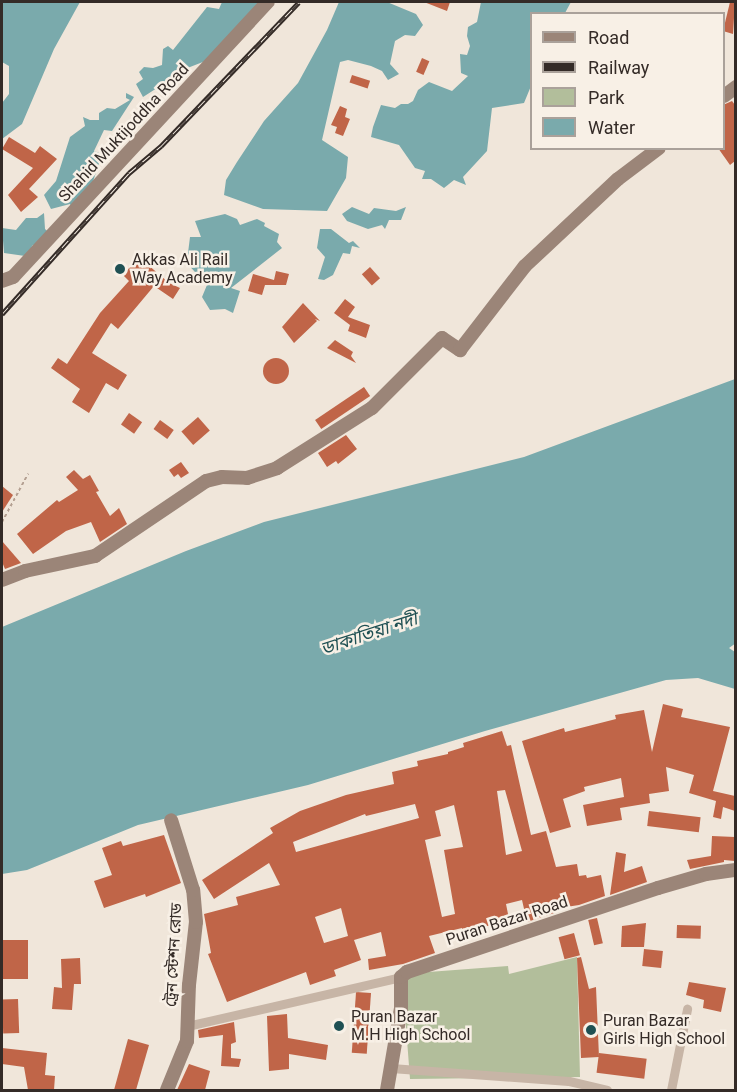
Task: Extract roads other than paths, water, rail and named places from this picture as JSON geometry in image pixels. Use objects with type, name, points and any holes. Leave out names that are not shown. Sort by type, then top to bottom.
[{"type":"street","name":"Shahid Muktijoddha Road","points":[[2,281],[13,278],[268,2]]},
{"type":"street","points":[[2,580],[25,571],[95,556],[206,481],[222,477],[247,478],[277,468],[372,408],[442,338],[460,350],[525,266],[618,179],[656,150]]},
{"type":"street","name":"ট্রেন স্টেশন রোড","points":[[166,1090],[187,1041],[196,903],[171,820]]},
{"type":"street","name":"Puran Bazar Road","points":[[402,977],[419,966],[658,888],[706,874],[735,870]]},
{"type":"street","points":[[187,1026],[402,977],[403,990],[387,1090]]},
{"type":"street","points":[[671,1090],[687,1008]]},
{"type":"street","points":[[391,1068],[569,1080],[607,1090]]},
{"type":"water","points":[[2,2],[80,2],[54,49],[22,124],[2,139],[2,103],[9,94],[9,66],[2,62]]},
{"type":"water","points":[[222,2],[257,2],[264,9],[226,53],[190,67],[143,97],[136,84],[143,79],[139,72],[144,67],[153,68],[162,65],[163,49],[168,46],[173,50],[207,7],[219,9]]},
{"type":"water","points":[[339,2],[387,2],[416,14],[423,25],[415,36],[405,35],[395,41],[390,64],[399,74],[388,80],[382,71],[371,66],[348,60],[340,62],[322,140],[348,157],[346,178],[327,211],[263,209],[224,195],[226,180],[264,121],[298,83],[327,30]]},
{"type":"water","points":[[481,2],[571,2],[566,12],[530,12],[530,88],[524,103],[492,108],[487,151],[463,177],[466,185],[454,180],[444,188],[431,179],[422,179],[425,171],[415,168],[399,145],[371,137],[381,105],[395,108],[401,104],[408,104],[413,101],[418,90],[429,82],[452,91],[468,76],[461,73],[460,54],[467,55],[470,46],[467,36],[468,27],[477,22]]},
{"type":"water","points":[[126,93],[134,97],[112,131],[104,130],[94,151],[102,154],[87,200],[75,214],[70,204],[51,209],[44,195],[56,181],[70,137],[85,126],[83,117],[99,120],[99,113],[107,108],[115,109],[130,100],[126,98]]},
{"type":"water","points":[[352,207],[369,214],[374,208],[396,211],[406,207],[401,220],[389,220],[385,229],[382,225],[368,229],[347,221],[342,214]]},
{"type":"water","points":[[44,213],[45,229],[55,238],[49,244],[33,245],[25,256],[4,253],[2,228],[16,230],[26,218],[37,218]]},
{"type":"water","points":[[225,214],[237,219],[240,225],[257,219],[265,223],[264,226],[279,234],[277,242],[282,248],[231,288],[240,291],[233,313],[225,309],[210,310],[202,297],[207,285],[183,259],[188,253],[190,237],[201,237],[195,221]]},
{"type":"water","points":[[320,229],[331,229],[349,243],[353,241],[360,248],[352,246],[350,254],[343,253],[333,275],[324,280],[318,279],[325,257],[317,248]]},
{"type":"water","name":"ডাকাতিয়া নদী","points":[[735,379],[736,643],[729,648],[735,652],[735,689],[698,678],[666,680],[485,731],[308,785],[138,825],[27,870],[2,874],[2,627],[186,551],[264,522],[524,457]]},
{"type":"railway","points":[[2,314],[129,173],[161,146],[299,2]]},
{"type":"place","name":"Akkas Ali Rail Way Academy","points":[[120,269]]},
{"type":"place","name":"Puran Bazar M.H High School","points":[[339,1026]]},
{"type":"place","name":"Puran Bazar Girls High School","points":[[591,1030]]}]
